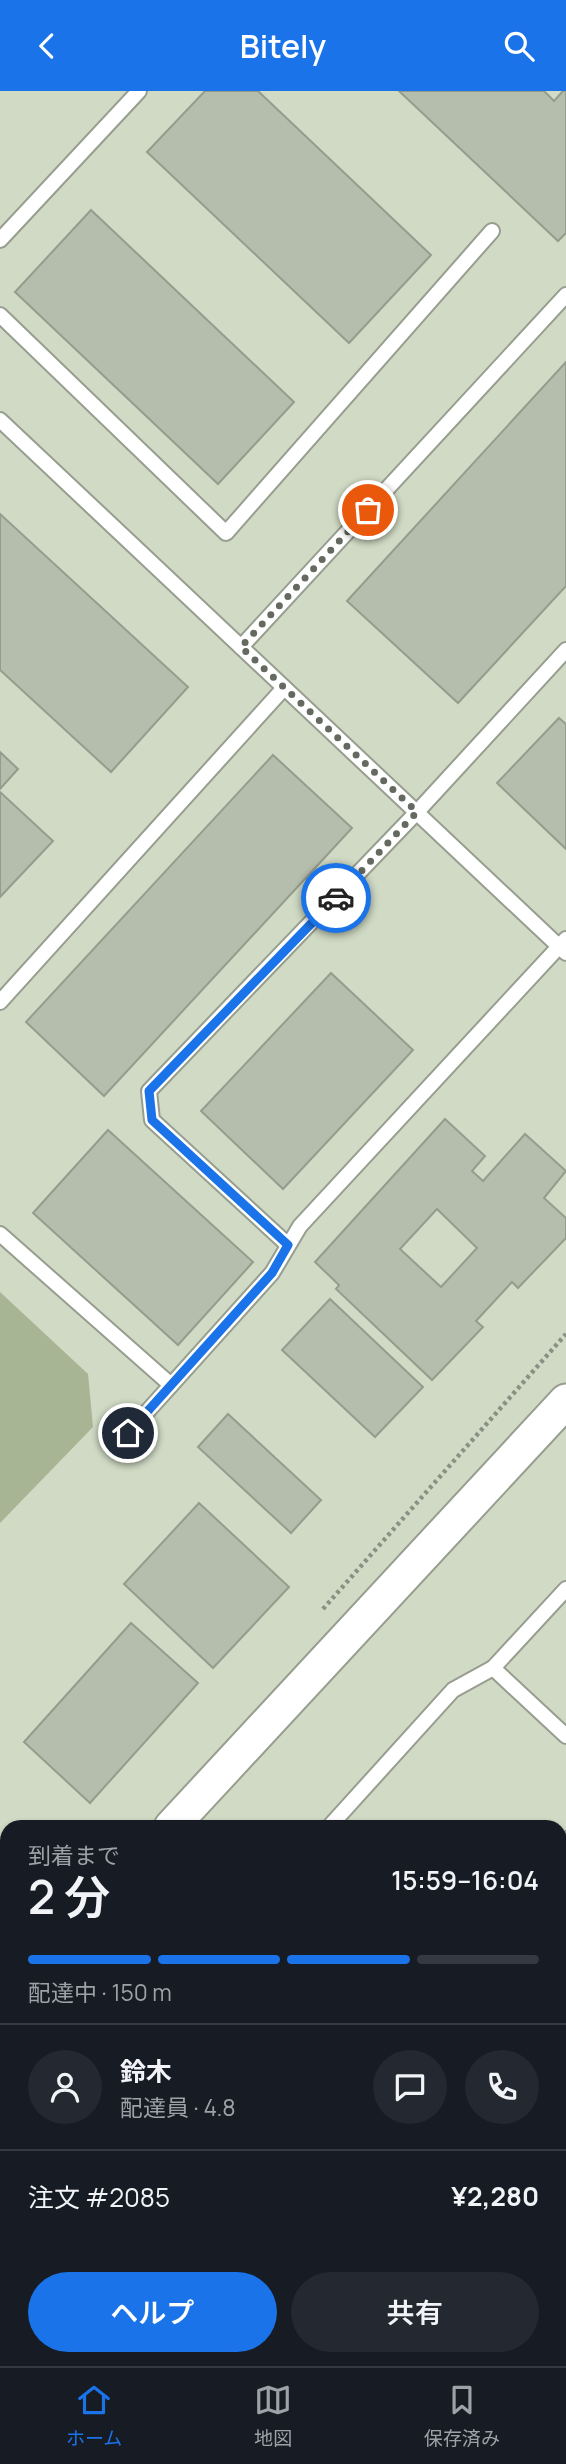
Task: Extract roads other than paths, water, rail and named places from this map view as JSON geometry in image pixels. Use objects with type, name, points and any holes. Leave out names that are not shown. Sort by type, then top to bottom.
[{"type":"street","points":[[177,1820],[566,1401]]},
{"type":"lane","points":[[0,240],[139,91]]},
{"type":"lane","points":[[0,315],[226,533],[492,232]]},
{"type":"lane","points":[[241,647],[566,295]]},
{"type":"lane","points":[[0,420],[284,688],[564,946],[300,1226],[272,1273],[128,1433]]},
{"type":"lane","points":[[288,1245],[152,1120],[149,1091],[417,812],[566,650]]},
{"type":"lane","points":[[0,1002],[284,688]]},
{"type":"lane","points":[[0,1234],[170,1385]]},
{"type":"lane","points":[[335,1820],[453,1690],[493,1668],[566,1589]]},
{"type":"lane","points":[[493,1668],[566,1736]]}]
